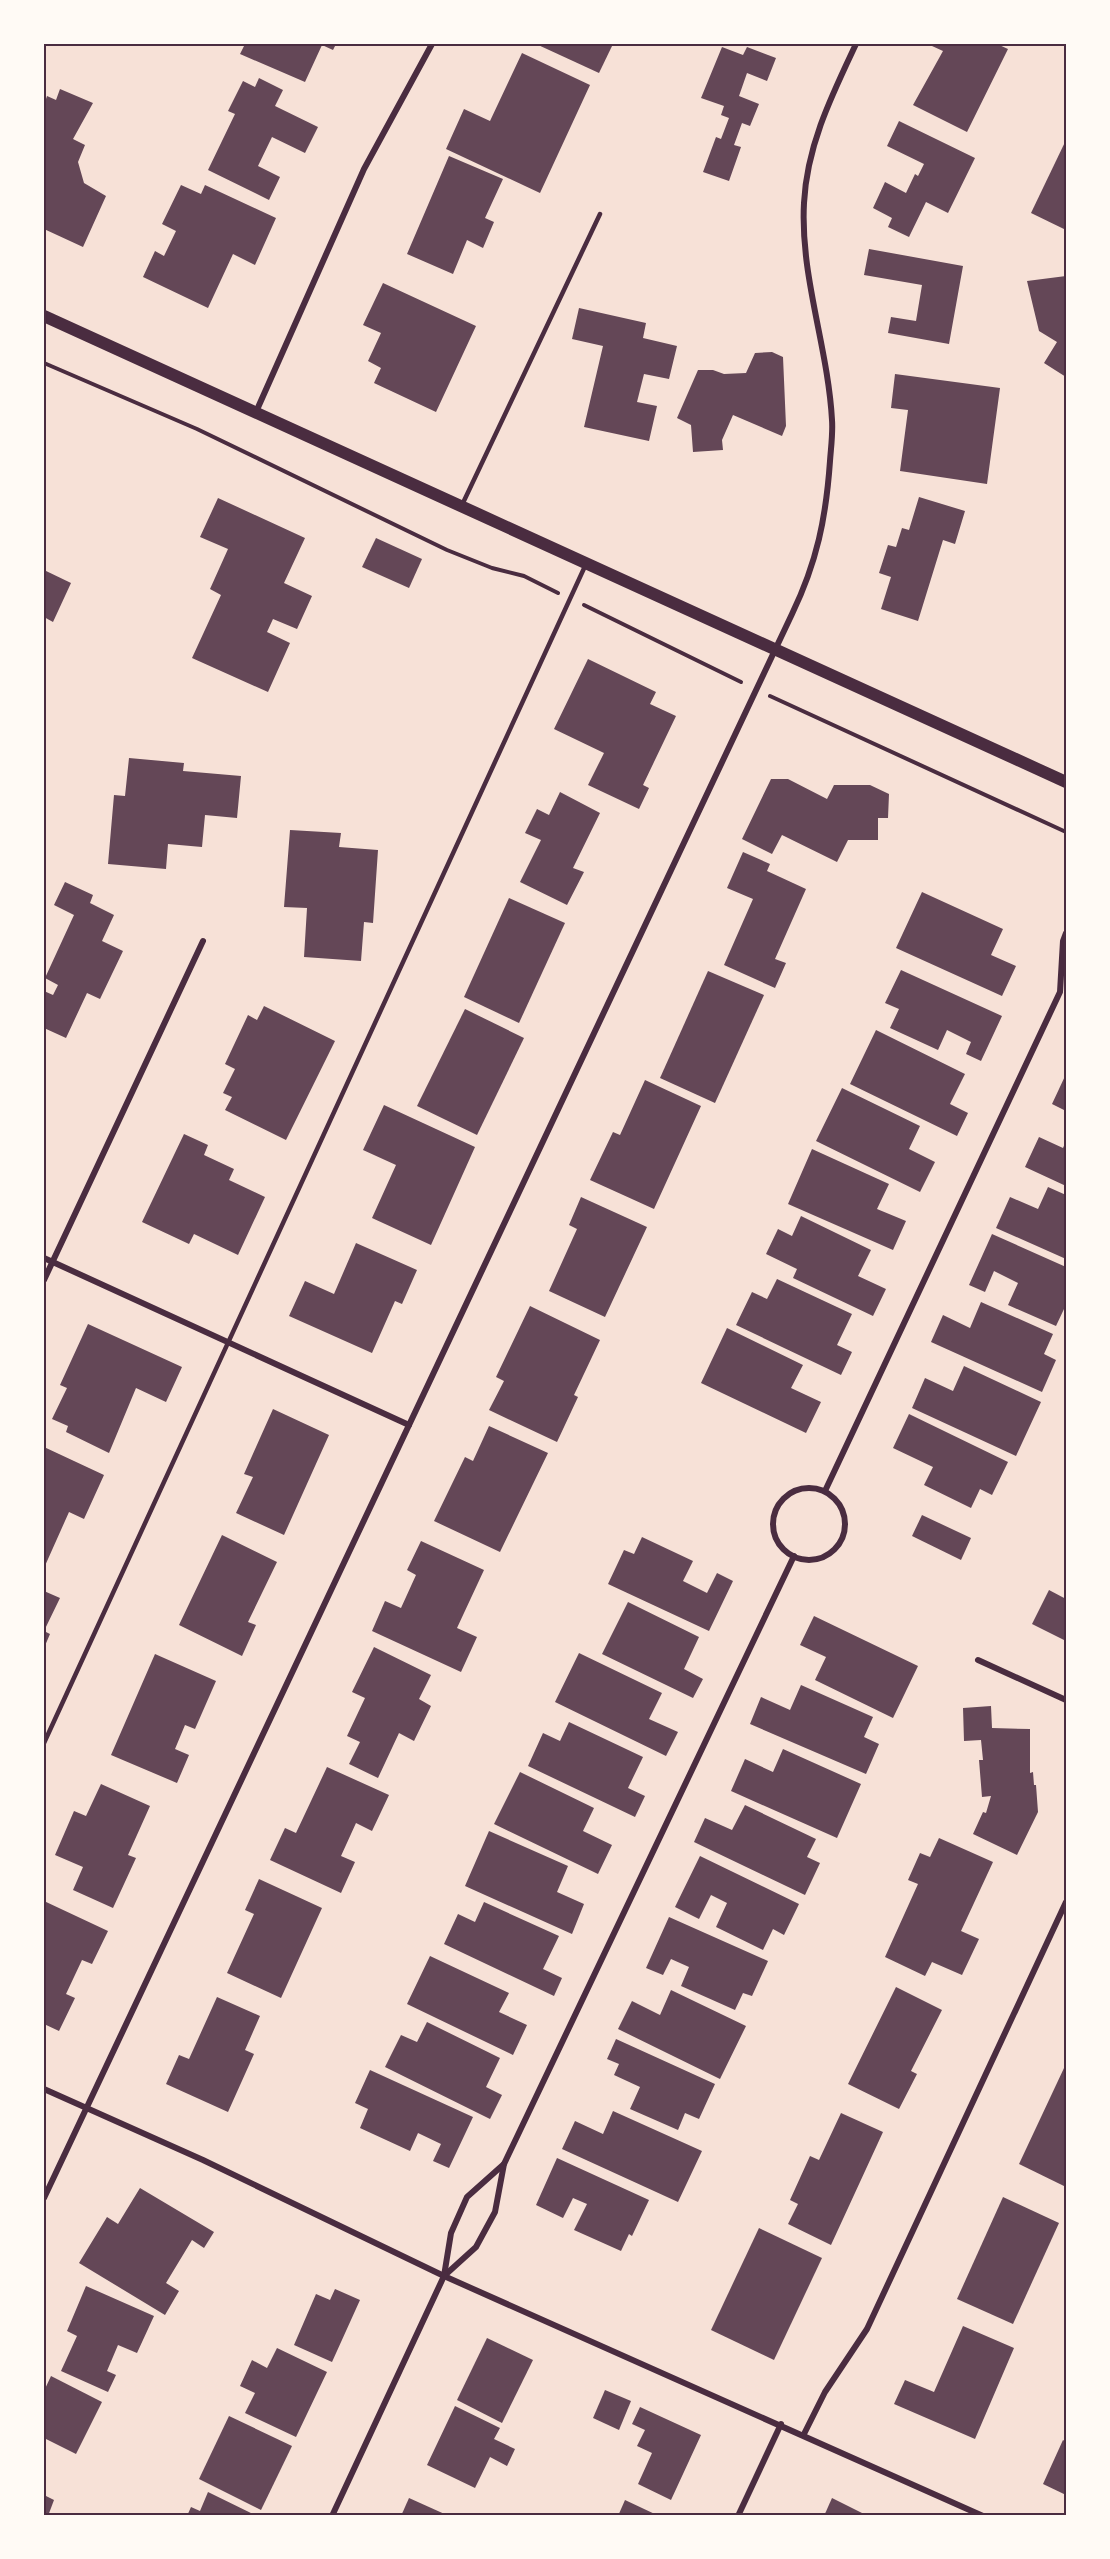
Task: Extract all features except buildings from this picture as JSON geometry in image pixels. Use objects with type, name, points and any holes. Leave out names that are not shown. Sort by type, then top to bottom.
[{"type":"main road","points":[[44,316],[1066,782]]},
{"type":"street","points":[[256,412],[364,169],[432,44]]},
{"type":"street","points":[[44,2198],[775,650],[816,558],[826,512],[832,420],[806,243],[804,204],[807,172],[822,116],[856,44]]},
{"type":"street","points":[[1060,992],[1063,941],[1066,933]]},
{"type":"street","points":[[44,1280],[202,941]]},
{"type":"street","points":[[825,1491],[1060,992],[1066,986]]},
{"type":"street","points":[[44,1258],[409,1425]]},
{"type":"street","points":[[805,1487],[825,1491],[841,1504],[846,1524],[840,1544],[825,1558],[804,1561],[794,1556],[785,1552],[774,1534],[774,1513],[786,1496],[805,1487]]},
{"type":"street","points":[[444,2276],[476,2247],[495,2212],[504,2164],[794,1556]]},
{"type":"street","points":[[978,1660],[1066,1700]]},
{"type":"street","points":[[804,2434],[825,2392],[867,2330],[1066,1902]]},
{"type":"street","points":[[44,2089],[203,2160],[444,2276],[804,2434],[983,2516]]},
{"type":"street","points":[[332,2516],[444,2276],[451,2232],[467,2197],[504,2164]]},
{"type":"street","points":[[738,2516],[781,2424]]},
{"type":"lane","points":[[462,505],[600,214]]},
{"type":"lane","points":[[44,1743],[587,562]]}]
